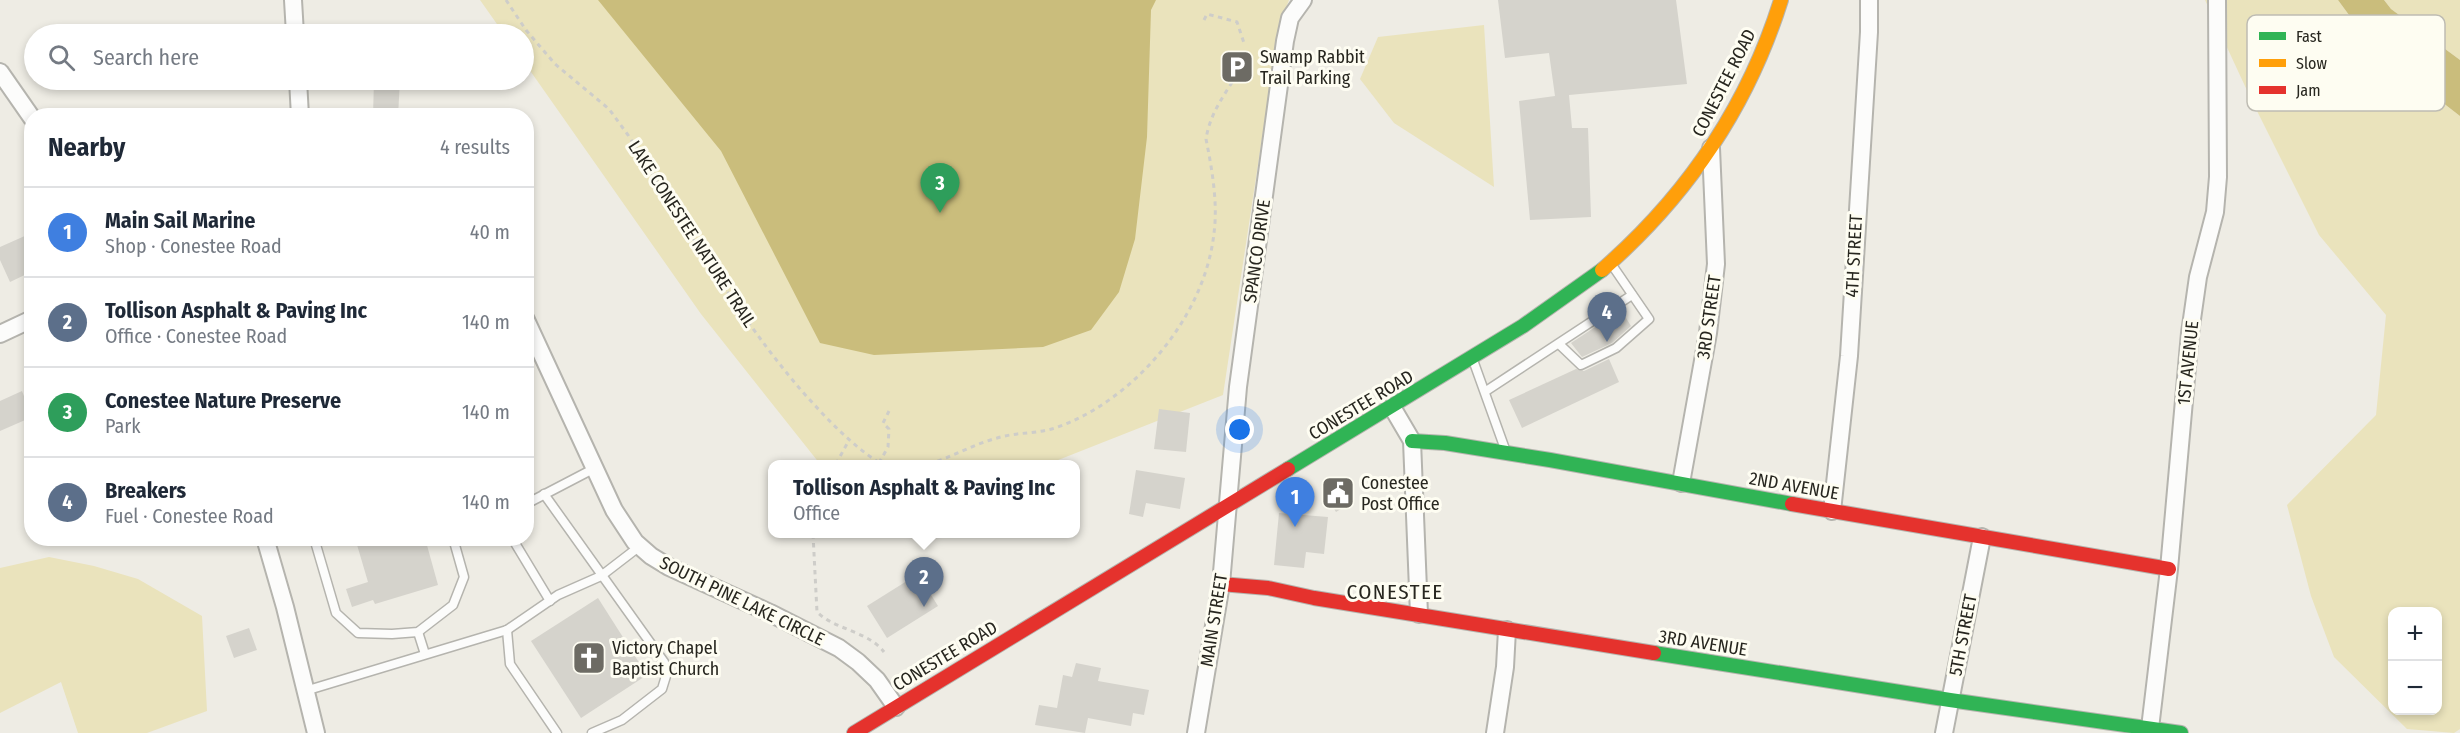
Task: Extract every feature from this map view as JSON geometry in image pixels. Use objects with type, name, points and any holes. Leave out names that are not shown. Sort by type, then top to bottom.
[{"type":"street","points":[[293,0],[294,24]]},
{"type":"street","name":"SPANCO DRIVE","points":[[1228,506],[1238,387],[1285,40],[1290,18],[1303,0]]},
{"type":"street","name":"CONESTEE ROAD","points":[[854,733],[1392,408],[1579,288],[1638,237],[1711,148],[1759,62],[1781,0]]},
{"type":"street","name":"4TH STREET","points":[[1832,511],[1849,356],[1869,0]]},
{"type":"street","name":"1ST AVENUE","points":[[2150,728],[2169,568],[2190,333],[2198,277],[2215,212],[2218,177],[2217,0]]},
{"type":"street","points":[[0,72],[25,108]]},
{"type":"street","points":[[299,90],[300,108]]},
{"type":"street","name":"3RD STREET","points":[[1681,483],[1708,333],[1716,264],[1711,148]]},
{"type":"street","points":[[0,334],[24,323]]},
{"type":"street","name":"SOUTH PINE LAKE CIRCLE","points":[[534,337],[623,525],[640,546],[669,567],[781,618],[839,648],[877,680],[896,707]]},
{"type":"street","points":[[1392,408],[1412,441],[1419,614]]},
{"type":"street","name":"2ND AVENUE","points":[[1412,441],[1445,443],[1506,453],[2169,568]]},
{"type":"street","name":"MAIN STREET","points":[[1196,733],[1221,584],[1228,506]]},
{"type":"street","name":"5TH STREET","points":[[1944,733],[1982,537]]},
{"type":"street","points":[[267,546],[316,733]]},
{"type":"street","name":"3RD AVENUE","points":[[1221,584],[1245,584],[1314,598],[1508,630],[1950,700],[2181,733]]},
{"type":"street","points":[[1495,733],[1508,630]]},
{"type":"lane","points":[[1559,344],[1581,365],[1616,348],[1649,319],[1611,262]]},
{"type":"lane","points":[[1486,391],[1632,295]]},
{"type":"lane","points":[[1472,358],[1486,391],[1506,453]]},
{"type":"lane","points":[[534,500],[595,468]]},
{"type":"lane","points":[[544,494],[664,662],[666,676],[662,689],[622,720],[592,733]]},
{"type":"lane","points":[[316,546],[336,613],[358,633],[392,634],[418,632],[453,605],[464,577],[455,546]]},
{"type":"lane","points":[[517,546],[550,601]]},
{"type":"lane","points":[[305,691],[507,630],[558,595],[602,576],[640,546]]},
{"type":"lane","points":[[507,630],[510,664],[557,733]]},
{"type":"lane","points":[[418,632],[425,654]]},
{"type":"path","name":"LAKE CONESTEE NATURE TRAIL","points":[[506,0],[522,24]]},
{"type":"path","points":[[1204,20],[1206,14],[1237,22],[1244,43]]},
{"type":"path","name":"LAKE CONESTEE NATURE TRAIL","points":[[534,39],[555,64],[609,110],[640,153],[750,326],[805,394],[859,450],[874,460]]},
{"type":"path","points":[[942,460],[997,438],[1054,428],[1108,403],[1153,362],[1191,306],[1206,273],[1215,218],[1206,139],[1212,116],[1238,73]]},
{"type":"path","points":[[882,460],[888,447],[889,429],[883,423],[889,411]]},
{"type":"path","points":[[839,460],[849,440]]},
{"type":"path","points":[[813,538],[817,612],[824,619],[878,644],[884,652]]},
{"type":"shaded area","points":[[480,0],[1289,0],[1279,26],[1223,395],[1058,460],[817,460],[701,314],[534,76],[534,24],[497,24]]},
{"type":"shaded area","points":[[598,0],[1156,0],[1151,10],[1147,137],[1135,239],[1119,292],[1091,330],[1043,347],[874,355],[820,343],[721,151]]},
{"type":"shaded area","points":[[2205,0],[2338,0],[2349,15],[2247,15],[2247,90]]},
{"type":"shaded area","points":[[2338,0],[2384,0],[2399,15],[2349,15]]},
{"type":"shaded area","points":[[2384,0],[2460,0],[2460,60],[2445,49],[2445,15],[2399,15]]},
{"type":"shaded area","points":[[1484,25],[1494,187],[1394,123],[1360,79],[1378,37]]},
{"type":"shaded area","points":[[2445,49],[2460,60],[2460,116],[2445,104]]},
{"type":"shaded area","points":[[2445,104],[2460,116],[2460,729],[2454,733],[2407,729],[2393,715],[2442,715],[2442,607],[2388,607],[2388,710],[2334,657],[2311,596],[2287,505],[2376,415],[2386,315],[2319,235],[2257,111],[2445,111]]},
{"type":"shaded area","points":[[49,557],[94,566],[138,579],[202,616],[207,711],[147,733],[78,733],[61,682],[0,713],[0,568]]},
{"type":"building","points":[[1498,0],[1676,0],[1687,84],[1569,95],[1572,128],[1588,128],[1591,217],[1530,220],[1519,101],[1555,96],[1549,53],[1505,58]]},
{"type":"building","points":[[374,90],[399,90],[398,108],[373,108]]},
{"type":"building","points":[[24,236],[24,275],[10,282],[0,260],[0,247]]},
{"type":"building","points":[[1621,310],[1631,326],[1612,343],[1582,357],[1571,343]]},
{"type":"building","points":[[1609,359],[1619,382],[1522,428],[1509,400],[1576,369],[1584,371]]},
{"type":"building","points":[[22,391],[24,420],[0,431],[0,401]]},
{"type":"building","points":[[1159,409],[1190,413],[1186,452],[1154,449]]},
{"type":"building","points":[[1136,470],[1185,478],[1180,509],[1146,503],[1143,517],[1129,514]]},
{"type":"building","points":[[1340,482],[1352,502],[1336,512],[1324,492]]},
{"type":"building","points":[[1279,513],[1328,517],[1324,554],[1306,552],[1304,568],[1274,565]]},
{"type":"building","points":[[357,546],[427,546],[438,585],[375,604],[373,600],[352,607],[346,589],[368,582]]},
{"type":"building","points":[[918,574],[938,606],[887,638],[867,606]]},
{"type":"building","name":"Victory Chapel Baptist Church","points":[[598,598],[647,675],[581,718],[531,641]]},
{"type":"building","points":[[249,628],[257,650],[234,658],[226,636]]},
{"type":"building","points":[[1076,663],[1101,668],[1098,681],[1149,690],[1144,715],[1133,713],[1131,726],[1088,718],[1085,733],[1035,725],[1039,705],[1057,708],[1063,675],[1072,677]]},
{"type":"traffic: fast","points":[[1288,469],[1523,326],[1602,270]]},
{"type":"traffic: fast","points":[[1412,441],[1445,443],[1550,460],[1792,504]]},
{"type":"traffic: fast","points":[[1654,653],[1950,700],[2181,733]]},
{"type":"traffic: slow","points":[[1602,270],[1661,212],[1711,147],[1751,77],[1781,0]]},
{"type":"traffic: jam","points":[[854,733],[1288,469]]},
{"type":"traffic: jam","points":[[1792,504],[2169,569]]},
{"type":"traffic: jam","points":[[1221,584],[1268,588],[1314,598],[1654,653]]},
{"type":"place","name":"Swamp Rabbit Trail Parking","points":[[1237,67]]},
{"type":"place","name":"Conestee Nature Preserve","points":[[940,213]]},
{"type":"place","name":"Breakers","points":[[1607,342]]},
{"type":"place","name":"Conestee Post Office","points":[[1338,493]]},
{"type":"place","name":"Main Sail Marine","points":[[1295,527]]},
{"type":"place","name":"Tollison Asphalt & Paving Inc","points":[[924,607]]},
{"type":"place","name":"Victory Chapel Baptist Church","points":[[589,658]]},
{"type":"district","name":"CONESTEE","points":[[1395,592]]}]
